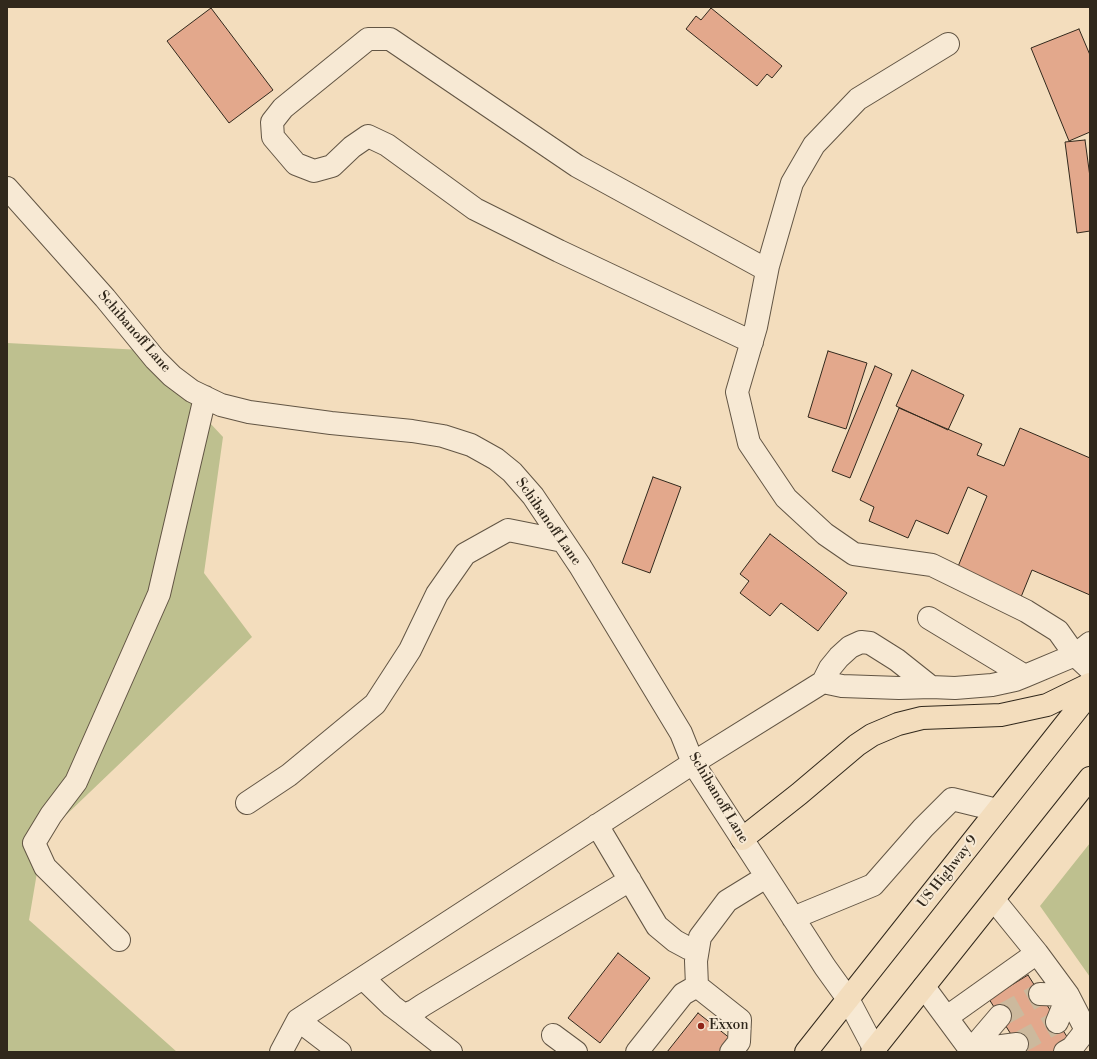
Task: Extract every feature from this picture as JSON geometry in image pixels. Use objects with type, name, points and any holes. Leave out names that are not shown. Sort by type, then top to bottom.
[{"type":"highway","points":[[742,839],[872,735],[898,724],[922,718],[1001,715],[1032,709],[1047,705],[1090,684]]},
{"type":"highway","name":"US Highway 9","points":[[806,1052],[1090,693]]},
{"type":"highway","points":[[874,1051],[1090,778]]},
{"type":"street","points":[[752,342],[559,252],[475,209],[387,145],[368,136],[352,147],[332,166],[314,171],[296,164],[273,137],[272,122],[283,108],[368,39],[390,39],[578,166],[767,270]]},
{"type":"street","points":[[823,682],[842,686],[899,688],[955,688],[992,685],[1015,680],[1085,655],[1058,631],[1026,611],[932,565],[854,554],[825,534],[786,498],[749,443],[737,392],[756,327],[767,270],[792,183],[814,145],[858,99],[948,44]]},
{"type":"street","name":"Schibanoff Lane","points":[[7,188],[105,298],[155,359],[172,376],[192,391],[222,404],[249,412],[331,423],[412,430],[443,436],[471,445],[496,459],[512,472],[524,484],[584,573],[681,733],[694,763],[766,877],[825,967],[848,999],[874,1051]]},
{"type":"street","points":[[119,940],[45,867],[34,843],[51,815],[76,782],[159,594],[205,397]]},
{"type":"street","points":[[247,803],[289,776],[375,704],[410,650],[437,594],[465,554],[508,530],[563,541]]},
{"type":"street","points":[[929,618],[1025,676]]},
{"type":"street","points":[[281,1052],[298,1020],[597,825],[823,682],[830,668],[850,647],[861,642],[870,643],[883,650],[931,687]]},
{"type":"street","points":[[793,918],[873,885],[923,828],[952,799],[997,810]]},
{"type":"street","points":[[597,825],[657,926],[675,941],[697,951]]},
{"type":"street","points":[[731,1052],[739,1042],[740,1020],[697,986],[697,951],[700,937],[727,901],[766,877]]},
{"type":"street","points":[[404,1015],[414,1012],[423,1004],[630,880]]},
{"type":"street","points":[[994,900],[1037,953],[1068,995],[1086,1030],[1072,1048],[1065,1052]]},
{"type":"street","points":[[947,1017],[1037,953]]},
{"type":"street","points":[[363,978],[392,1006],[451,1052]]},
{"type":"street","points":[[637,1052],[683,994],[697,986]]},
{"type":"street","points":[[924,986],[971,1051]]},
{"type":"street","points":[[1040,994],[1068,995]]},
{"type":"street","points":[[1057,1022],[1068,995]]},
{"type":"street","points":[[971,1051],[1000,1016]]},
{"type":"street","points":[[298,1020],[340,1052]]},
{"type":"street","points":[[553,1035],[576,1052]]},
{"type":"street","points":[[971,1051],[1017,1044]]},
{"type":"green space","points":[[7,343],[142,350],[223,437],[204,573],[252,637],[43,837],[29,920],[177,1052],[7,1052]]},
{"type":"green space","points":[[1090,843],[1090,977],[1040,906]]},
{"type":"building","points":[[211,8],[273,90],[229,123],[167,41]]},
{"type":"building","points":[[711,8],[782,66],[772,78],[767,74],[757,86],[686,29],[696,16],[701,20]]},
{"type":"building","points":[[1079,29],[1090,55],[1090,132],[1069,141],[1031,48]]},
{"type":"building","points":[[1085,140],[1090,177],[1090,231],[1077,233],[1065,142]]},
{"type":"building","points":[[828,351],[867,363],[846,429],[808,417]]},
{"type":"building","points":[[875,366],[892,374],[850,478],[832,471]]},
{"type":"building","points":[[912,370],[964,395],[948,430],[896,406]]},
{"type":"building","points":[[899,408],[982,444],[977,455],[1004,466],[1020,428],[1090,458],[1090,595],[1032,570],[1021,597],[957,569],[987,496],[968,487],[948,534],[916,520],[908,538],[869,521],[874,507],[860,500]]},
{"type":"building","points":[[653,477],[681,487],[650,573],[622,563]]},
{"type":"building","points":[[770,534],[847,593],[818,631],[781,603],[770,616],[740,593],[749,581],[740,574]]},
{"type":"building","points":[[618,953],[650,978],[600,1043],[568,1018]]},
{"type":"building","points":[[1028,975],[1071,1043],[1057,1052],[1022,1052],[989,999]]},
{"type":"building","name":"Exxon","points":[[698,1013],[731,1039],[720,1052],[667,1052]]},
{"type":"tunnel","points":[[1000,1016],[1040,994]]},
{"type":"tunnel","points":[[1017,1044],[1057,1022]]},
{"type":"place","name":"Exxon","points":[[701,1026]]}]
